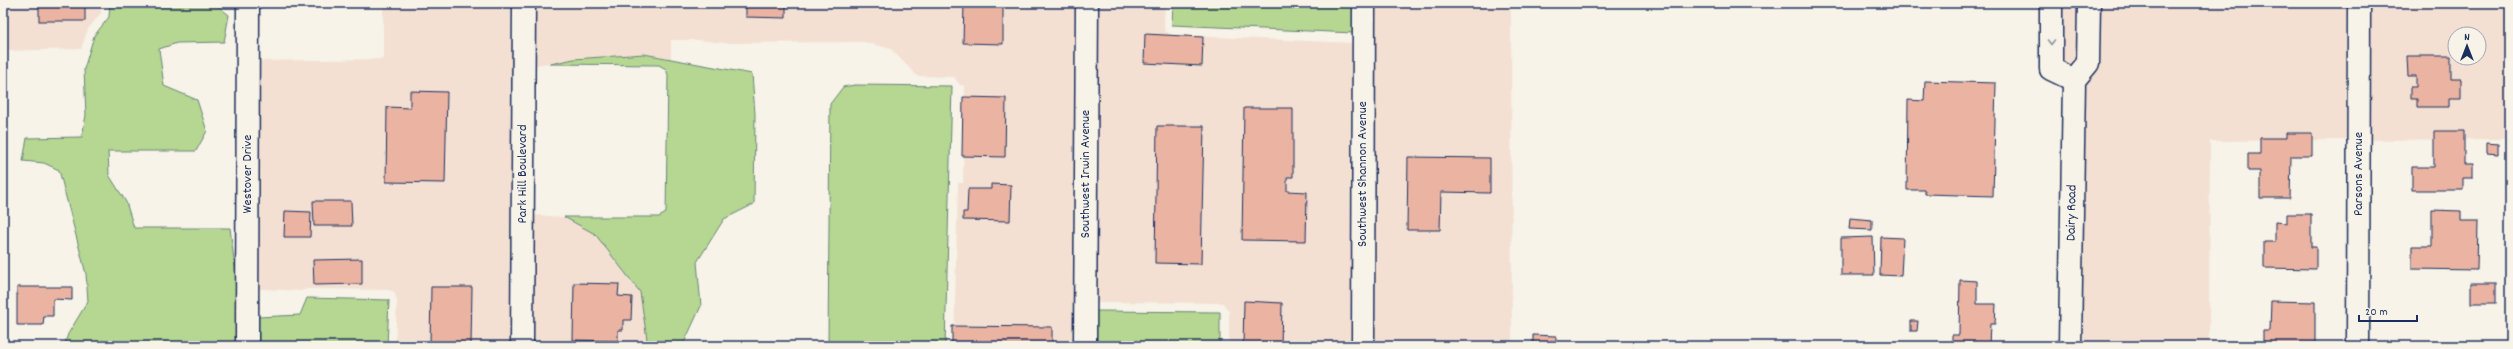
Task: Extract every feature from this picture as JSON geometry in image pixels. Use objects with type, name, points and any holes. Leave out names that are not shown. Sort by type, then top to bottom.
[{"type":"street","name":"Westover Drive","points":[[247,346],[248,3]]},
{"type":"street","name":"Park Hill Boulevard","points":[[522,346],[524,3]]},
{"type":"street","name":"Southwest Irwin Avenue","points":[[1085,346],[1087,3]]},
{"type":"street","name":"Southwest Shannon Avenue","points":[[1363,346],[1364,3]]},
{"type":"street","points":[[2051,3],[2051,69],[2074,80],[2088,63],[2089,3]]},
{"type":"street","name":"Parsons Avenue","points":[[2358,346],[2359,3]]},
{"type":"street","name":"Dairy Road","points":[[2070,346],[2074,80]]},
{"type":"shaded area","points":[[3,3],[101,3],[101,13],[88,29],[81,49],[3,51]]},
{"type":"shaded area","points":[[383,3],[1165,3],[1165,31],[1172,35],[1353,43],[1363,3],[1511,3],[1512,346],[1229,346],[1229,312],[1223,303],[1096,302],[1087,346],[954,346],[958,183],[963,183],[965,86],[960,85],[954,77],[917,76],[891,49],[864,42],[724,43],[697,40],[671,40],[671,59],[644,54],[574,59],[536,65],[532,69],[534,215],[564,217],[595,234],[640,292],[648,346],[395,346],[397,300],[394,292],[389,290],[307,289],[301,291],[246,288],[241,61],[383,59]]},
{"type":"shaded area","points":[[2061,3],[2078,3],[2078,59],[2072,67],[2061,62]]},
{"type":"shaded area","points":[[2098,3],[2510,3],[2510,139],[2210,141],[2209,346],[2080,346],[2084,84],[2096,71],[2098,63]]},
{"type":"green space","points":[[110,3],[214,3],[229,15],[224,42],[177,43],[159,49],[164,86],[197,100],[207,131],[196,151],[108,151],[109,175],[126,202],[134,228],[230,228],[237,284],[238,346],[64,346],[68,334],[88,301],[86,274],[59,170],[44,163],[23,161],[27,138],[82,137],[86,115],[84,69],[94,36],[109,17]]},
{"type":"green space","points":[[1173,3],[1355,3],[1354,33],[1172,25]]},
{"type":"green space","points":[[644,54],[752,74],[755,114],[754,204],[724,219],[697,262],[701,306],[683,345],[648,346],[640,292],[595,234],[564,217],[659,217],[666,213],[668,75],[666,69],[659,65],[550,64],[574,59]]},
{"type":"green space","points":[[855,85],[952,86],[945,346],[828,346],[830,104],[843,87]]},
{"type":"green space","points":[[307,298],[389,300],[387,346],[259,346],[258,317],[300,315]]},
{"type":"green space","points":[[1095,311],[1220,312],[1220,346],[1095,346]]},
{"type":"building","points":[[39,3],[85,3],[85,21],[39,21]]},
{"type":"building","points":[[746,3],[786,3],[786,18],[746,17]]},
{"type":"building","points":[[964,3],[1003,3],[1003,44],[963,43]]},
{"type":"building","points":[[1145,34],[1203,37],[1202,66],[1144,63]]},
{"type":"building","points":[[2407,56],[2447,56],[2447,66],[2451,66],[2451,79],[2461,79],[2461,99],[2449,99],[2449,107],[2417,107],[2417,99],[2411,99],[2411,87],[2416,87],[2416,76],[2408,76]]},
{"type":"building","points":[[1925,81],[1996,83],[1993,196],[1925,194],[1925,190],[1907,190],[1908,100],[1924,101]]},
{"type":"building","points":[[410,91],[447,92],[445,183],[386,182],[387,107],[410,108]]},
{"type":"building","points":[[963,97],[1006,98],[1005,157],[962,156]]},
{"type":"building","points":[[1244,108],[1293,108],[1293,177],[1287,177],[1287,191],[1307,192],[1306,241],[1242,240]]},
{"type":"building","points":[[1157,126],[1204,126],[1201,264],[1155,263]]},
{"type":"building","points":[[2434,131],[2464,131],[2464,164],[2473,164],[2473,178],[2463,178],[2463,190],[2412,190],[2412,167],[2434,167]]},
{"type":"building","points":[[2286,133],[2312,133],[2312,156],[2291,156],[2290,198],[2260,198],[2260,171],[2248,171],[2248,154],[2260,154],[2260,138],[2286,138]]},
{"type":"building","points":[[2487,143],[2498,144],[2498,154],[2487,153]]},
{"type":"building","points":[[1408,157],[1490,158],[1490,193],[1441,192],[1440,230],[1407,230]]},
{"type":"building","points":[[991,184],[1011,185],[1010,221],[963,220],[963,212],[967,212],[968,189],[991,189]]},
{"type":"building","points":[[313,201],[351,201],[352,226],[314,226]]},
{"type":"building","points":[[2432,210],[2461,211],[2461,221],[2478,221],[2477,270],[2412,269],[2412,246],[2432,246]]},
{"type":"building","points":[[285,211],[311,212],[310,237],[284,237]]},
{"type":"building","points":[[2287,214],[2311,214],[2311,247],[2316,247],[2316,269],[2264,268],[2264,242],[2275,242],[2275,222],[2287,223]]},
{"type":"building","points":[[1850,218],[1872,220],[1872,230],[1849,229]]},
{"type":"building","points":[[1873,237],[1874,275],[1841,275],[1841,238]]},
{"type":"building","points":[[1881,237],[1903,238],[1901,276],[1880,275]]},
{"type":"building","points":[[362,259],[362,284],[314,285],[313,260]]},
{"type":"building","points":[[1960,280],[1977,281],[1977,304],[1996,304],[1995,324],[1990,324],[1989,346],[1952,346],[1952,335],[1959,335]]},
{"type":"building","points":[[574,283],[619,284],[618,296],[632,297],[631,320],[623,320],[623,330],[618,330],[618,341],[573,340]]},
{"type":"building","points":[[2471,283],[2496,283],[2496,303],[2471,303]]},
{"type":"building","points":[[17,287],[72,287],[72,300],[53,299],[53,316],[44,316],[43,325],[17,325]]},
{"type":"building","points":[[431,287],[472,287],[471,346],[430,346]]},
{"type":"building","points":[[1244,301],[1282,303],[1281,346],[1243,346]]},
{"type":"building","points":[[2271,301],[2315,302],[2315,346],[2263,346],[2263,331],[2270,331]]},
{"type":"building","points":[[1911,321],[1918,321],[1917,331],[1911,331]]},
{"type":"building","points":[[952,326],[1052,327],[1052,346],[952,346]]},
{"type":"building","points":[[1533,335],[1556,336],[1556,346],[1533,346]]},
{"type":"building","points":[[1789,344],[1842,346],[1789,346]]}]
